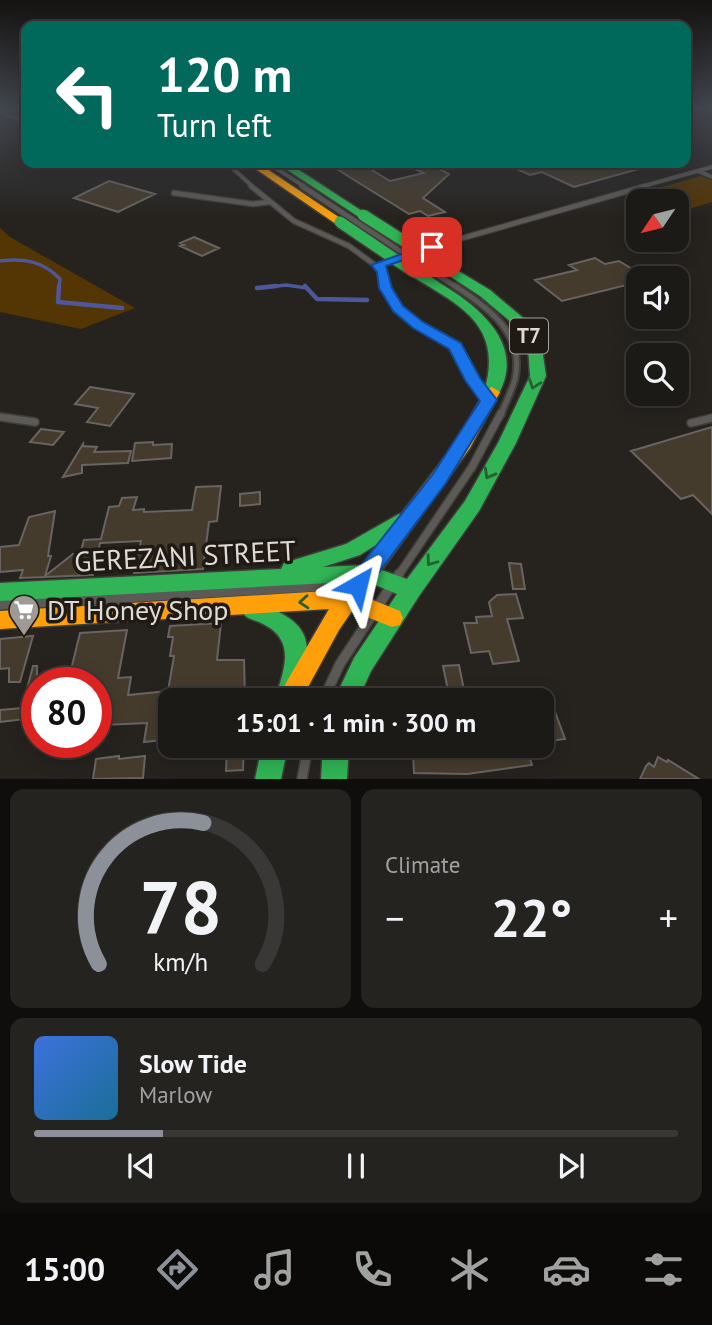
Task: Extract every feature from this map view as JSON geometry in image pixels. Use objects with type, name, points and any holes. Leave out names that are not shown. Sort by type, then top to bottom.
[{"type":"main road","name":"T7","points":[[261,168],[352,219],[427,268],[501,305],[517,320],[535,348],[538,376],[507,443],[472,506],[411,590],[362,666],[352,688]]},
{"type":"main road","name":"T7","points":[[288,168],[352,219],[427,268]]},
{"type":"main road","points":[[293,688],[301,670],[347,599],[440,478],[476,423],[498,377],[500,356],[495,340],[474,314],[427,268]]},
{"type":"main road","points":[[250,579],[353,550],[385,532],[413,511]]},
{"type":"main road","name":"GEREZANI STREET","points":[[0,592],[250,579],[362,579],[387,589],[411,590]]},
{"type":"main road","points":[[0,620],[347,599],[393,618]]},
{"type":"main road","points":[[236,606],[271,614],[288,624],[297,638],[299,655],[290,688]]},
{"type":"main road","points":[[268,779],[272,758]]},
{"type":"main road","points":[[334,779],[335,758]]},
{"type":"lane","points":[[377,265],[503,225],[712,167]]},
{"type":"lane","points":[[232,168],[269,202],[302,227],[349,246],[377,265],[383,271],[386,288],[398,309],[418,325],[455,346],[473,380],[489,400]]},
{"type":"lane","points":[[276,168],[352,219]]},
{"type":"lane","points":[[698,171],[712,177]]},
{"type":"lane","points":[[174,193],[253,204],[269,202]]},
{"type":"lane","points":[[330,688],[373,610],[457,493],[492,433],[512,393],[518,373],[516,345],[498,319],[427,268]]},
{"type":"lane","points":[[0,417],[35,422]]},
{"type":"lane","points":[[691,423],[712,418]]},
{"type":"lane","points":[[0,605],[362,579]]},
{"type":"lane","points":[[302,779],[306,758]]},
{"type":"shaded area","points":[[701,176],[712,180],[712,202],[690,209],[690,189],[656,189]]},
{"type":"shaded area","points":[[0,228],[10,237],[135,308],[81,329],[0,312]]},
{"type":"building","points":[[335,168],[368,168],[390,181],[424,173],[415,169],[419,168],[438,168],[449,174],[423,198],[445,212],[428,216],[420,211],[409,214]]},
{"type":"building","points":[[514,168],[642,168],[574,187],[542,172],[530,175]]},
{"type":"building","points":[[109,181],[155,194],[118,212],[74,198]]},
{"type":"building","points":[[194,237],[219,248],[202,256],[180,246],[184,245],[180,243]]},
{"type":"building","points":[[595,258],[605,264],[619,261],[627,266],[626,285],[562,301],[535,280],[577,270],[569,265]]},
{"type":"building","points":[[90,387],[134,394],[110,426],[87,422],[98,408],[75,404]]},
{"type":"building","points":[[712,427],[712,514],[693,495],[681,499],[631,451]]},
{"type":"building","points":[[41,429],[64,432],[53,445],[30,442]]},
{"type":"building","points":[[153,442],[153,445],[172,444],[171,458],[132,461],[135,443]]},
{"type":"building","points":[[83,444],[97,447],[94,452],[131,451],[128,463],[82,465],[82,473],[63,477]]},
{"type":"building","points":[[221,486],[217,521],[209,522],[203,569],[134,573],[141,541],[100,543],[93,575],[20,578],[23,570],[0,572],[0,547],[19,545],[29,517],[55,511],[48,556],[51,556],[45,576],[73,554],[80,554],[84,540],[101,539],[109,507],[119,506],[122,498],[137,497],[133,510],[144,509],[144,512],[192,510],[196,487]]},
{"type":"building","points":[[260,492],[260,504],[240,506],[240,494]]},
{"type":"building","points":[[509,563],[521,564],[525,589],[513,589]]},
{"type":"building","points":[[516,594],[523,618],[507,619],[519,661],[493,664],[489,651],[471,653],[464,623],[477,623],[476,617],[492,616],[489,602],[497,595]]},
{"type":"building","points":[[221,623],[217,660],[244,660],[245,688],[169,688],[174,656],[170,656],[173,637],[168,637],[170,626]]},
{"type":"building","points":[[127,630],[118,678],[131,677],[128,695],[158,692],[158,740],[144,742],[147,723],[112,725],[112,667],[72,667],[80,633]]},
{"type":"building","points":[[33,636],[24,667],[21,667],[20,682],[9,682],[9,668],[0,669],[0,639]]},
{"type":"building","points":[[459,665],[464,688],[448,688],[443,666]]},
{"type":"building","points":[[21,708],[21,719],[0,722],[0,710]]},
{"type":"building","points":[[554,709],[565,739],[554,740]]},
{"type":"building","points":[[119,756],[119,759],[145,756],[143,778],[93,779],[96,759]]},
{"type":"building","points":[[658,757],[699,779],[640,779],[646,766],[649,763],[654,767]]},
{"type":"building","points":[[227,758],[244,758],[243,770],[226,771]]},
{"type":"building","points":[[413,758],[530,758],[532,765],[467,774],[414,773]]},
{"type":"waterway","points":[[0,261],[25,261],[47,268],[60,279],[59,288]]},
{"type":"waterway","points":[[259,288],[286,285],[307,288]]},
{"type":"waterway","points":[[59,286],[58,302],[122,308]]},
{"type":"waterway","points":[[257,288],[276,286]]},
{"type":"waterway","points":[[307,288],[317,299],[367,300]]},
{"type":"traffic: fast","points":[[290,168],[363,215]]},
{"type":"traffic: fast","points":[[363,215],[440,264]]},
{"type":"traffic: fast","points":[[340,222],[414,272]]},
{"type":"traffic: fast","points":[[351,688],[362,665],[411,590],[472,506],[507,443],[538,376],[535,348],[517,320],[485,293],[440,264]]},
{"type":"traffic: fast","points":[[414,272],[466,306],[491,334],[498,350],[498,370],[492,392]]},
{"type":"traffic: fast","points":[[291,569],[353,550],[399,521]]},
{"type":"traffic: fast","points":[[0,592],[367,573],[411,590]]},
{"type":"traffic: fast","points":[[252,610],[270,617],[292,633],[297,654],[290,688]]},
{"type":"traffic: fast","points":[[268,779],[272,758]]},
{"type":"traffic: fast","points":[[334,779],[335,758]]},
{"type":"traffic: slow","points":[[259,168],[340,222]]},
{"type":"traffic: slow","points":[[295,688],[331,623],[464,444],[492,392]]},
{"type":"traffic: slow","points":[[0,620],[347,599],[392,618]]},
{"type":"place","name":"DT Honey Shop","points":[[24,637]]},
{"type":"route","points":[[358,585],[440,478],[489,400],[473,380],[455,346],[418,325],[398,309],[386,288],[383,271],[377,265],[432,247]]}]
